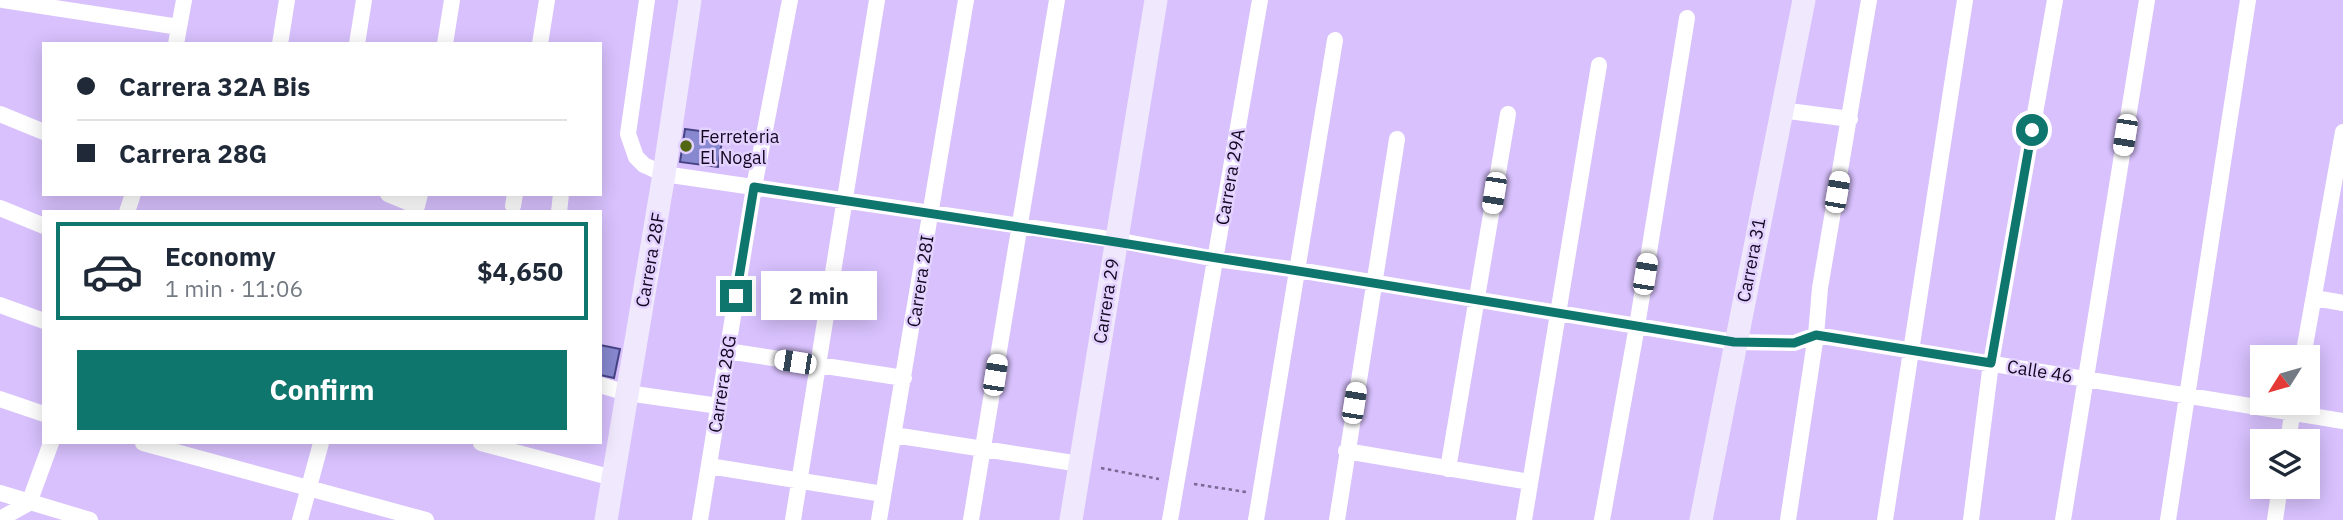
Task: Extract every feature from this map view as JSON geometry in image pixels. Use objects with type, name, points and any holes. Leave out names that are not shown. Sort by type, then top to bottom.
[{"type":"street","points":[[3,0],[179,27]]},
{"type":"street","points":[[176,42],[184,0]]},
{"type":"street","points":[[280,42],[287,0]]},
{"type":"street","points":[[357,42],[364,0]]},
{"type":"street","points":[[445,42],[452,0]]},
{"type":"street","points":[[540,42],[547,0]]},
{"type":"street","points":[[647,0],[628,134],[636,157],[644,165],[664,174]]},
{"type":"street","name":"Carrera 28F","points":[[606,520],[690,0]]},
{"type":"street","name":"Carrera 28G","points":[[700,520],[754,187],[790,0]]},
{"type":"street","points":[[793,520],[877,0]]},
{"type":"street","name":"Carrera 28I","points":[[879,520],[966,0]]},
{"type":"street","points":[[971,520],[1057,0]]},
{"type":"street","name":"Carrera 29","points":[[1071,520],[1156,0]]},
{"type":"street","name":"Carrera 29A","points":[[1170,520],[1260,0]]},
{"type":"street","name":"Carrera 31","points":[[1701,520],[1734,342],[1804,0]]},
{"type":"street","points":[[1788,520],[1816,335],[1820,288],[1870,0]]},
{"type":"street","points":[[1885,520],[1965,0]]},
{"type":"street","points":[[1970,520],[1991,363],[2055,0]]},
{"type":"street","points":[[2063,520],[2147,0]]},
{"type":"street","points":[[2168,520],[2248,0]]},
{"type":"street","points":[[1602,520],[1637,326],[1687,18]]},
{"type":"street","points":[[1256,520],[1335,40]]},
{"type":"street","points":[[1524,520],[1599,65]]},
{"type":"street","points":[[1781,110],[1850,119]]},
{"type":"street","points":[[0,114],[42,131]]},
{"type":"street","points":[[1448,469],[1508,114]]},
{"type":"street","points":[[2305,345],[2343,132]]},
{"type":"street","points":[[1337,520],[1397,139]]},
{"type":"street","name":"Calle 46","points":[[664,174],[1116,240],[1216,259],[1298,270],[1734,342],[1794,343],[1816,335],[2187,396],[2250,403]]},
{"type":"street","points":[[398,196],[418,200]]},
{"type":"street","points":[[0,208],[42,225]]},
{"type":"street","points":[[2315,298],[2343,303]]},
{"type":"street","points":[[0,305],[42,320]]},
{"type":"street","points":[[727,351],[904,378]]},
{"type":"street","points":[[602,387],[627,393],[719,405]]},
{"type":"street","points":[[0,399],[42,413]]},
{"type":"street","name":"Calle 46","points":[[2320,415],[2343,421]]},
{"type":"street","points":[[894,435],[1080,464]]},
{"type":"street","points":[[0,519],[29,503],[51,444]]},
{"type":"street","points":[[147,444],[426,520]]},
{"type":"street","points":[[300,520],[321,444]]},
{"type":"street","points":[[485,444],[613,478]]},
{"type":"street","points":[[1346,451],[1530,482]]},
{"type":"street","points":[[709,466],[883,494]]},
{"type":"street","points":[[0,493],[90,520]]},
{"type":"street","points":[[2275,520],[2278,499]]},
{"type":"building","points":[[685,129],[723,134],[718,167],[680,162]]},
{"type":"building","points":[[602,345],[620,349],[614,378],[602,375]]},
{"type":"place","name":"Ferreteria El Nogal","points":[[686,146]]},
{"type":"route","points":[[736,296],[754,187],[1116,240],[1216,259],[1298,270],[1734,342],[1794,343],[1816,335],[1991,363],[2032,130]]}]
